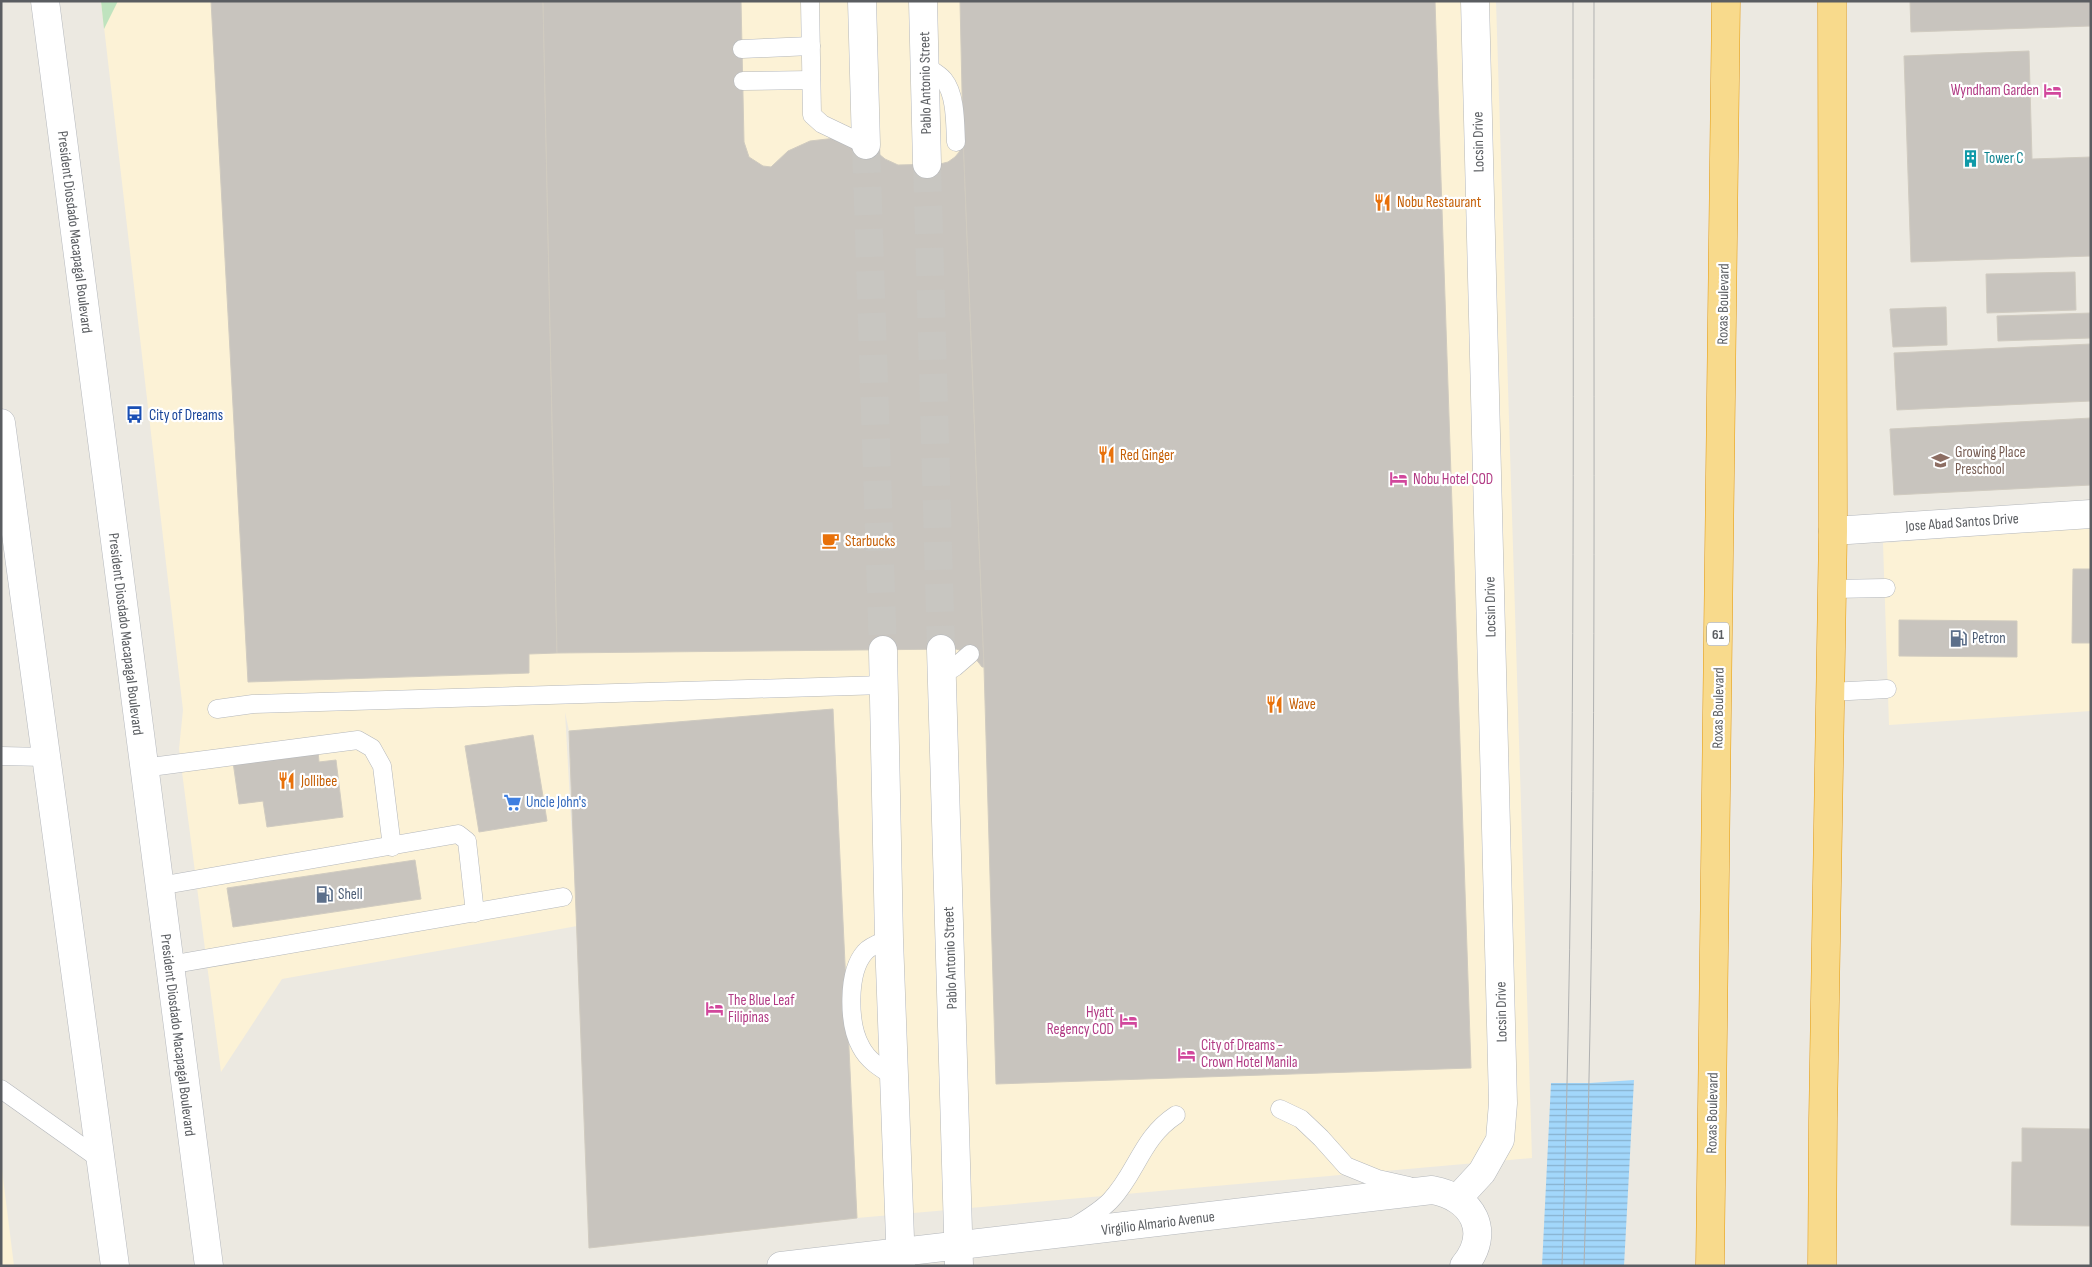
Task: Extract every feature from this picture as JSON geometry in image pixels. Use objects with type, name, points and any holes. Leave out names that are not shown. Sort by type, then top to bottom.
[{"type":"highway","name":"Roxas Boulevard","points":[[1710,1266],[1726,1]]},
{"type":"highway","points":[[1822,1266],[1833,531],[1832,1]]},
{"type":"street","name":"President Diosdado Macapagal Boulevard","points":[[45,1],[208,1266]]},
{"type":"street","points":[[862,1],[866,145]]},
{"type":"street","name":"Pablo Antonio Street","points":[[923,1],[927,164]]},
{"type":"street","name":"Locsin Drive","points":[[1458,1198],[1482,1172],[1500,1140],[1503,1103],[1475,1]]},
{"type":"street","points":[[1,423],[115,1266]]},
{"type":"street","name":"Jose Abad Santos Drive","points":[[1833,531],[2091,514]]},
{"type":"street","points":[[883,650],[889,939],[901,1259]]},
{"type":"street","name":"Pablo Antonio Street","points":[[942,662],[959,1256]]},
{"type":"street","name":"Virgilio Almario Avenue","points":[[780,1266],[959,1256],[1060,1234],[1432,1190],[1445,1192],[1458,1198]]},
{"type":"street","points":[[1458,1198],[1469,1210],[1476,1223],[1477,1240],[1473,1255],[1464,1266]]},
{"type":"lane","points":[[810,1],[812,115],[822,124],[866,145]]},
{"type":"lane","points":[[742,49],[811,46]]},
{"type":"lane","points":[[925,66],[944,81],[949,89],[955,119],[956,142]]},
{"type":"lane","points":[[743,81],[811,80]]},
{"type":"lane","points":[[1832,589],[1886,588]]},
{"type":"lane","points":[[942,662],[955,667],[970,654]]},
{"type":"lane","points":[[217,709],[253,704],[884,685]]},
{"type":"lane","points":[[1830,692],[1887,689]]},
{"type":"lane","points":[[144,768],[358,740],[372,748],[382,766],[392,847]]},
{"type":"lane","points":[[1,756],[45,757]]},
{"type":"lane","points":[[159,886],[458,834],[467,840],[475,913]]},
{"type":"lane","points":[[169,965],[563,898]]},
{"type":"lane","points":[[889,939],[866,951],[855,972],[852,985],[852,1003],[855,1033],[861,1047],[870,1060],[894,1078]]},
{"type":"lane","points":[[1,1090],[101,1160]]},
{"type":"lane","points":[[1280,1109],[1301,1119],[1346,1166],[1378,1179],[1432,1190]]},
{"type":"lane","points":[[1060,1234],[1091,1217],[1111,1201],[1128,1177],[1147,1143],[1162,1124],[1176,1115]]},
{"type":"shaded area","points":[[101,1],[1496,1],[1532,1158],[857,1218],[833,709],[569,731],[565,712],[577,926],[282,979],[221,1072],[179,749],[183,710]]},
{"type":"shaded area","points":[[2091,527],[2091,711],[1889,725],[1883,543]]},
{"type":"shaded area","points":[[1,1162],[14,1266],[1,1266]]},
{"type":"green space","points":[[101,1],[118,1],[104,29]]},
{"type":"water","points":[[1634,1080],[1624,1266],[1542,1266],[1551,1083]]},
{"type":"building","points":[[211,1],[543,1],[557,653],[529,654],[529,673],[248,682]]},
{"type":"building","points":[[543,1],[741,1],[744,142],[749,157],[763,166],[771,167],[788,151],[810,141],[836,138],[873,149],[885,159],[898,165],[940,164],[948,162],[960,151],[961,135],[963,135],[984,667],[972,654],[956,649],[557,653]]},
{"type":"building","points":[[960,1],[1435,1],[1471,1068],[996,1084],[984,667],[963,135]]},
{"type":"building","points":[[1910,1],[2091,1],[2091,26],[1911,32]]},
{"type":"building","name":"Tower C","points":[[2029,51],[2032,159],[2091,157],[2091,256],[1911,262],[1904,56]]},
{"type":"building","points":[[2075,272],[2076,310],[1987,313],[1986,274]]},
{"type":"building","points":[[1946,307],[1947,345],[1893,347],[1890,309]]},
{"type":"building","points":[[2091,313],[2091,338],[1998,341],[1997,316]]},
{"type":"building","points":[[2091,344],[2091,401],[1897,410],[1894,353]]},
{"type":"building","points":[[2091,418],[2091,485],[1894,495],[1890,429]]},
{"type":"building","points":[[2073,569],[2091,569],[2091,643],[2072,643]]},
{"type":"building","name":"Petron","points":[[1899,620],[2017,621],[2017,657],[1899,656]]},
{"type":"building","name":"The Blue Leaf Filipinas","points":[[833,709],[857,1218],[589,1248],[569,731]]},
{"type":"building","points":[[533,735],[547,821],[479,832],[465,746]]},
{"type":"building","name":"Jollibee","points":[[318,751],[319,762],[336,760],[343,817],[267,827],[263,801],[239,804],[233,762]]},
{"type":"building","name":"Shell","points":[[415,860],[421,899],[233,927],[227,888]]},
{"type":"building","points":[[2022,1128],[2091,1129],[2091,1226],[2011,1225],[2012,1162],[2022,1162]]},
{"type":"tunnel","points":[[866,145],[883,650]]},
{"type":"tunnel","points":[[927,164],[941,649]]},
{"type":"tram line","points":[[1562,1266],[1572,792],[1573,1]]},
{"type":"tram line","points":[[1584,1266],[1593,792],[1594,1]]},
{"type":"place","name":"Wyndham Garden","points":[[2053,90]]},
{"type":"place","name":"Tower C","points":[[1970,158]]},
{"type":"place","name":"Nobu Restaurant","points":[[1383,202]]},
{"type":"place","name":"City of Dreams","points":[[135,415]]},
{"type":"place","name":"Red Ginger","points":[[1106,455]]},
{"type":"place","name":"Growing Place Preschool","points":[[1941,461]]},
{"type":"place","name":"Nobu Hotel COD","points":[[1399,479]]},
{"type":"place","name":"Starbucks","points":[[831,541]]},
{"type":"place","name":"Petron","points":[[1958,638]]},
{"type":"place","name":"Wave","points":[[1275,704]]},
{"type":"place","name":"Jollibee","points":[[287,781]]},
{"type":"place","name":"Uncle John's","points":[[512,802]]},
{"type":"place","name":"Shell","points":[[324,894]]},
{"type":"place","name":"The Blue Leaf Filipinas","points":[[714,1009]]},
{"type":"place","name":"Hyatt Regency COD","points":[[1128,1021]]},
{"type":"place","name":"City of Dreams - Crown Hotel Manila","points":[[1187,1054]]}]
